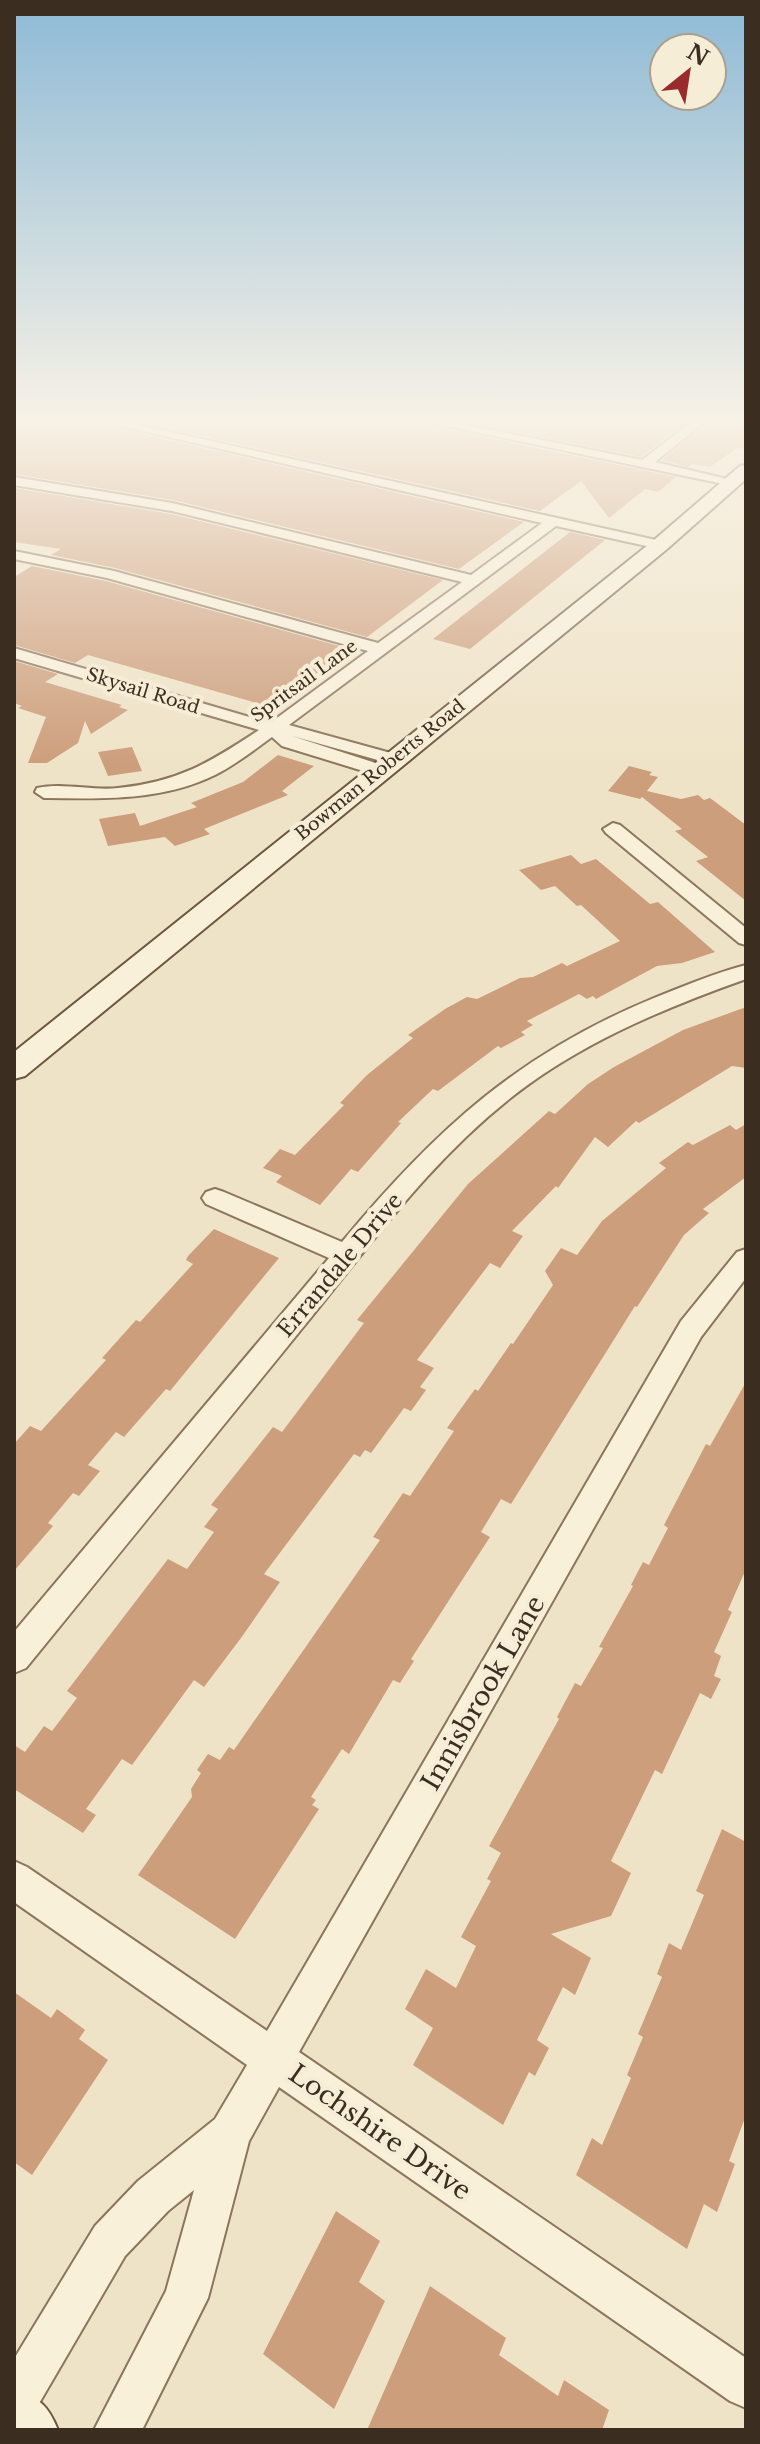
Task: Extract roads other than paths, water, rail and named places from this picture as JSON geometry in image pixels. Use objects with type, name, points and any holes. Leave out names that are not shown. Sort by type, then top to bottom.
[{"type":"street","points":[[296,537],[474,580]]},
{"type":"street","name":"Spritsail Lane","points":[[44,792],[116,794],[171,785],[232,758],[532,537]]},
{"type":"street","points":[[627,537],[660,545]]},
{"type":"street","name":"Bowman Roberts Road","points":[[14,1069],[669,537]]},
{"type":"street","points":[[14,555],[109,574],[381,649]]},
{"type":"street","name":"Skysail Road","points":[[14,653],[273,729],[288,742],[386,764]]},
{"type":"street","points":[[613,829],[746,939]]},
{"type":"street","name":"Errandale Drive","points":[[14,1657],[347,1255],[444,1145],[494,1099],[549,1061],[612,1026],[686,993],[746,972]]},
{"type":"street","points":[[215,1198],[347,1255]]},
{"type":"street","name":"Innisbrook Lane","points":[[117,2430],[186,2298],[230,2134],[691,1329],[746,1259]]},
{"type":"street","name":"Lochshire Drive","points":[[14,1880],[746,2385]]},
{"type":"street","name":"Innisbrook Lane","points":[[14,2403],[110,2241],[153,2196],[230,2134]]},
{"type":"street","points":[[14,2420],[26,2430]]}]
